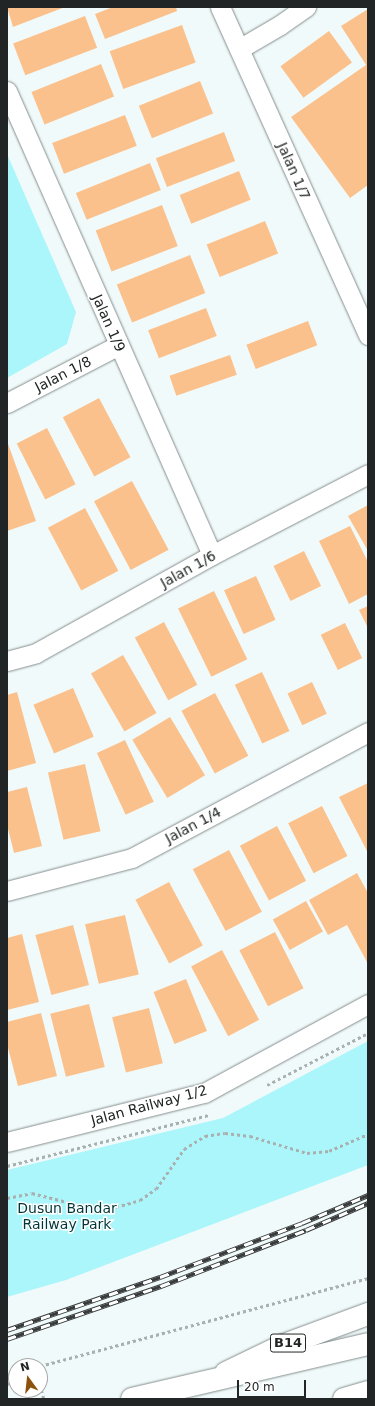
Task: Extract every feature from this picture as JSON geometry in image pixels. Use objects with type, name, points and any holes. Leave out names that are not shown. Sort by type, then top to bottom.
[{"type":"main road","name":"B14","points":[[211,1380],[284,1345],[368,1314]]},
{"type":"main road","points":[[132,1399],[368,1344]]},
{"type":"main road","points":[[344,1399],[368,1392]]},
{"type":"street","name":"Jalan 1/7","points":[[220,7],[368,335]]},
{"type":"street","points":[[239,48],[280,25],[306,7]]},
{"type":"street","name":"Jalan 1/9","points":[[7,91],[212,555]]},
{"type":"street","name":"Jalan 1/8","points":[[7,403],[119,345]]},
{"type":"street","name":"Jalan 1/6","points":[[7,661],[36,653],[212,555],[368,474]]},
{"type":"street","name":"Jalan 1/4","points":[[7,891],[132,858],[368,732]]},
{"type":"street","name":"Jalan Railway 1/2","points":[[7,1142],[204,1093],[368,1004]]},
{"type":"path","points":[[7,1198],[32,1193],[86,1207],[116,1207],[140,1200],[156,1189],[184,1149],[205,1136],[225,1133],[250,1136],[307,1153],[329,1151],[368,1134]]},
{"type":"path","points":[[48,1364],[368,1278]]},
{"type":"green space","points":[[7,154],[76,312],[67,344],[7,378]]},
{"type":"green space","name":"Dusun Bandar Railway Park","points":[[368,1041],[368,1165],[66,1280],[7,1297],[7,1170],[223,1118]]},
{"type":"building","points":[[7,7],[65,7],[13,27]]},
{"type":"building","points":[[113,7],[176,7],[177,11],[105,39],[95,14]]},
{"type":"building","points":[[368,9],[368,185],[350,198],[291,117],[366,65],[341,26]]},
{"type":"building","points":[[85,16],[97,48],[25,75],[13,44]]},
{"type":"building","points":[[182,25],[196,63],[123,89],[110,51]]},
{"type":"building","points":[[329,31],[352,63],[303,98],[280,66]]},
{"type":"building","points":[[101,64],[114,96],[45,125],[31,92]]},
{"type":"building","points":[[200,81],[213,113],[152,138],[139,106]]},
{"type":"building","points":[[125,115],[137,146],[64,174],[52,143]]},
{"type":"building","points":[[224,132],[235,161],[167,187],[156,158]]},
{"type":"building","points":[[150,163],[161,190],[87,220],[76,193]]},
{"type":"building","points":[[239,171],[251,200],[191,224],[180,195]]},
{"type":"building","points":[[162,205],[178,246],[111,272],[96,230]]},
{"type":"building","points":[[265,221],[278,253],[220,277],[207,245]]},
{"type":"building","points":[[190,255],[205,293],[132,323],[117,285]]},
{"type":"building","points":[[206,308],[217,336],[159,358],[148,330]]},
{"type":"building","points":[[308,321],[317,345],[256,369],[246,345]]},
{"type":"building","points":[[230,355],[237,375],[176,396],[169,376]]},
{"type":"building","points":[[99,398],[130,457],[94,476],[63,417]]},
{"type":"building","points":[[47,428],[76,484],[45,500],[17,443]]},
{"type":"building","points":[[7,441],[36,521],[7,531]]},
{"type":"building","points":[[132,481],[169,550],[131,570],[94,501]]},
{"type":"building","points":[[368,505],[368,551],[348,516]]},
{"type":"building","points":[[85,508],[118,571],[81,590],[48,528]]},
{"type":"building","points":[[350,526],[368,562],[368,594],[349,604],[319,541]]},
{"type":"building","points":[[304,551],[321,586],[291,601],[273,566]]},
{"type":"building","points":[[256,576],[276,620],[244,634],[224,590]]},
{"type":"building","points":[[214,591],[247,659],[211,677],[178,609]]},
{"type":"building","points":[[368,606],[368,628],[359,610]]},
{"type":"building","points":[[164,622],[197,685],[168,700],[135,637]]},
{"type":"building","points":[[345,623],[362,658],[338,670],[321,635]]},
{"type":"building","points":[[123,655],[156,713],[124,732],[91,674]]},
{"type":"building","points":[[262,672],[289,731],[262,744],[235,685]]},
{"type":"building","points":[[312,682],[327,714],[302,725],[288,693]]},
{"type":"building","points":[[73,688],[94,737],[54,754],[33,705]]},
{"type":"building","points":[[17,692],[36,763],[7,771],[7,695]]},
{"type":"building","points":[[215,693],[248,756],[215,774],[181,711]]},
{"type":"building","points":[[170,717],[205,775],[167,798],[132,740]]},
{"type":"building","points":[[125,740],[154,802],[126,815],[97,753]]},
{"type":"building","points":[[85,764],[101,831],[63,840],[48,773]]},
{"type":"building","points":[[368,783],[368,853],[339,797]]},
{"type":"building","points":[[27,787],[42,846],[14,853],[7,825],[7,792]]},
{"type":"building","points":[[322,806],[347,856],[314,873],[288,823]]},
{"type":"building","points":[[277,826],[306,881],[269,900],[240,846]]},
{"type":"building","points":[[229,850],[262,912],[226,931],[193,869]]},
{"type":"building","points":[[357,873],[368,893],[368,964],[347,925],[328,935],[309,900]]},
{"type":"building","points":[[169,882],[203,946],[169,963],[135,900]]},
{"type":"building","points":[[306,901],[323,932],[290,950],[273,919]]},
{"type":"building","points":[[125,915],[139,974],[99,984],[85,924]]},
{"type":"building","points":[[73,925],[89,985],[51,995],[35,935]]},
{"type":"building","points":[[275,932],[304,988],[268,1006],[239,950]]},
{"type":"building","points":[[22,934],[39,1002],[7,1010],[7,938]]},
{"type":"building","points":[[222,950],[259,1020],[228,1036],[191,966]]},
{"type":"building","points":[[186,979],[207,1031],[175,1044],[154,992]]},
{"type":"building","points":[[89,1004],[105,1067],[66,1077],[50,1014]]},
{"type":"building","points":[[149,1008],[163,1063],[126,1072],[112,1017]]},
{"type":"building","points":[[41,1013],[57,1076],[18,1086],[7,1044],[7,1022]]},
{"type":"railway","points":[[7,1330],[160,1277],[302,1223],[368,1195]]},
{"type":"railway","points":[[7,1339],[161,1286],[306,1230],[368,1203]]}]
